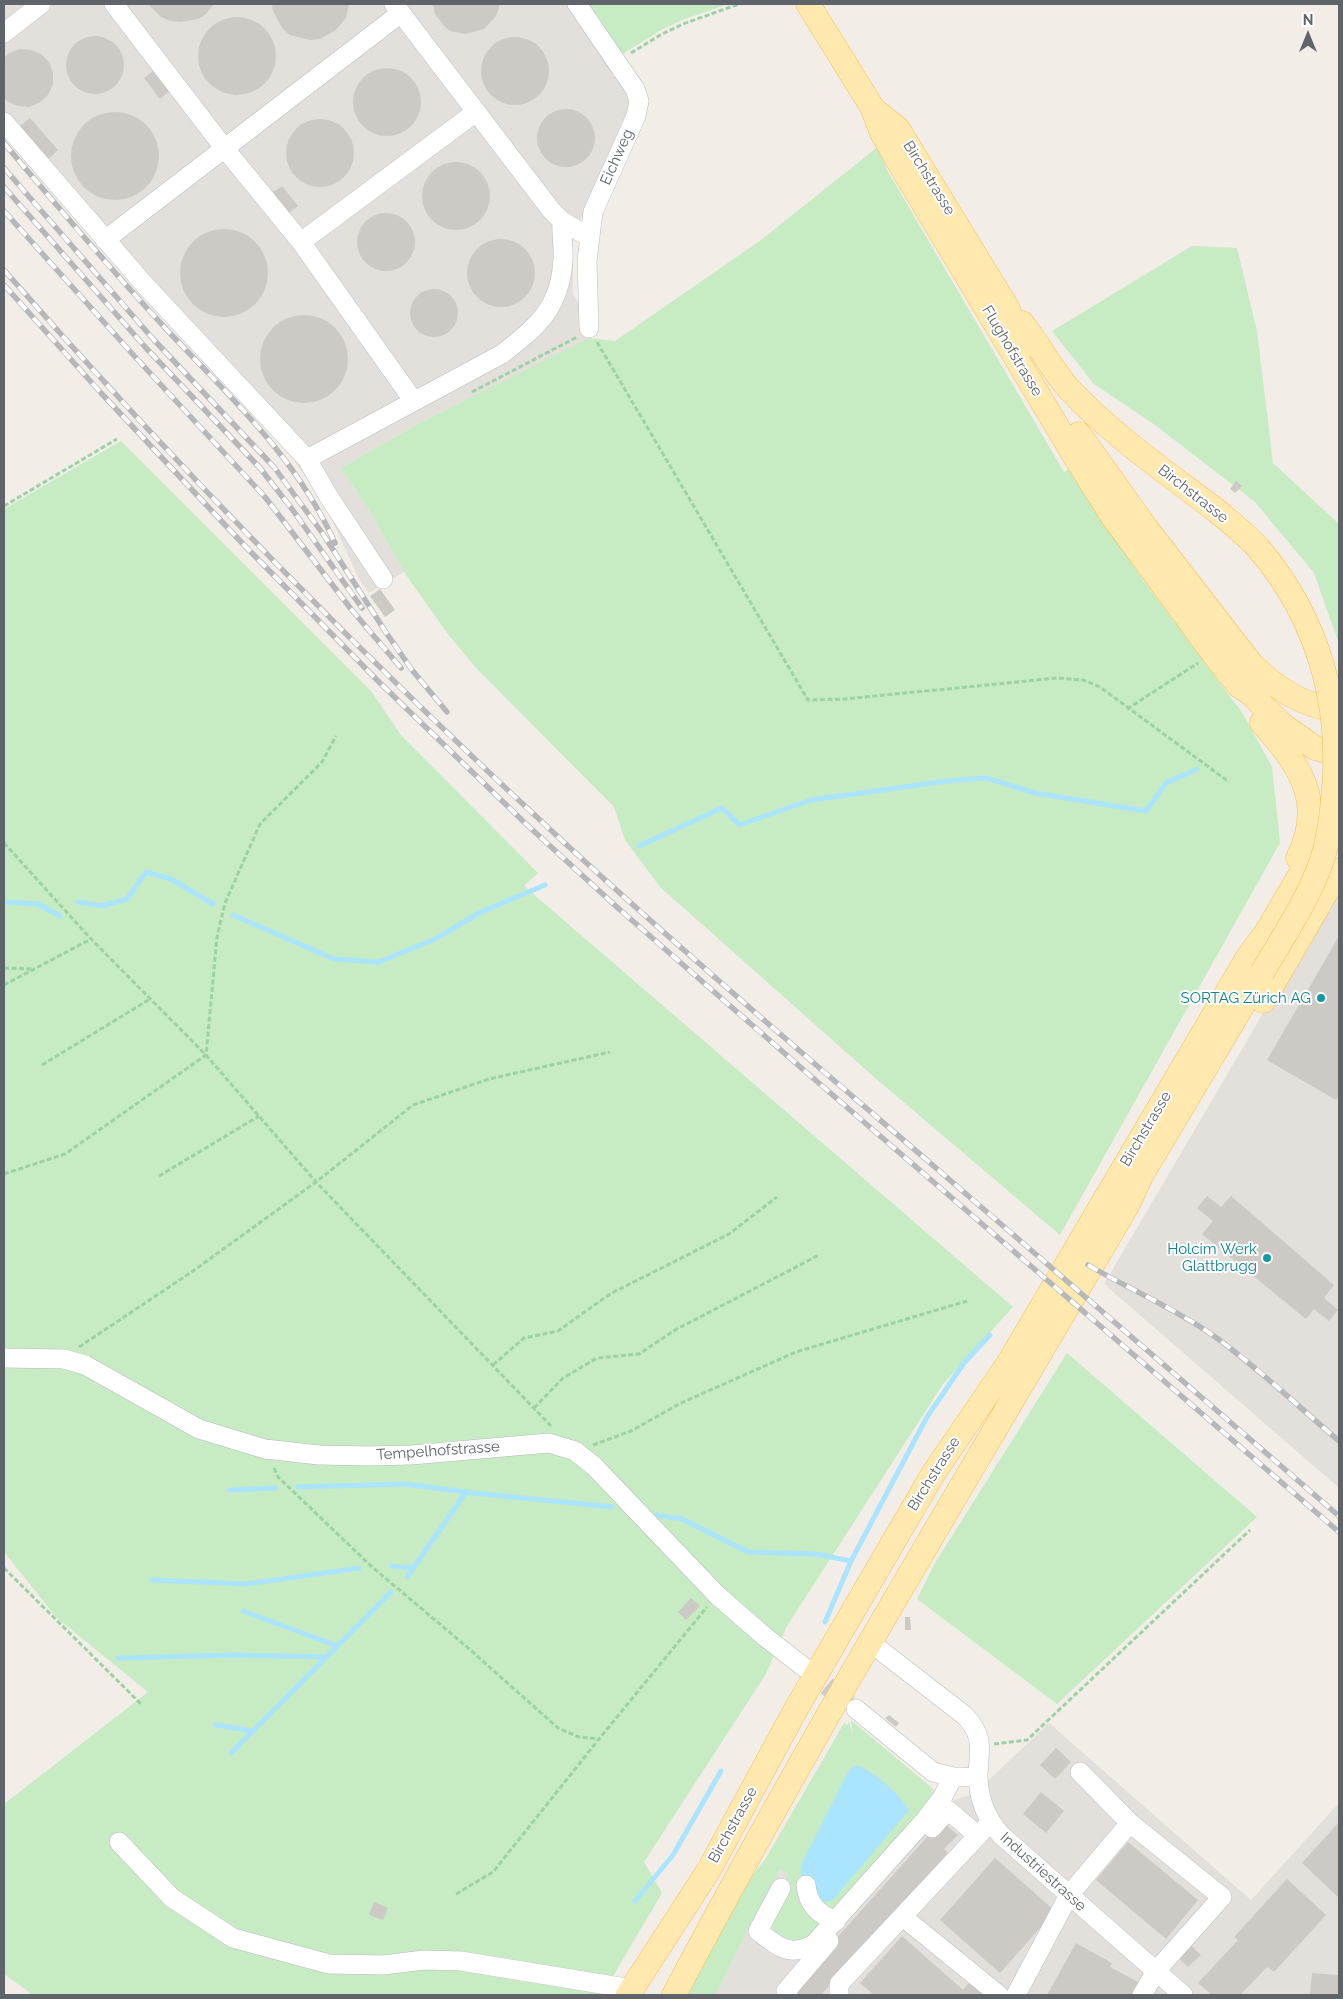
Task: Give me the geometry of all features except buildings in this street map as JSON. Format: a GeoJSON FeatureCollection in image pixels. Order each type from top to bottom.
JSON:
{"type":"FeatureCollection","features":[{"type":"Feature","properties":{"kind":"main road","name":"Flughofstrasse"},"geometry":{"type":"LineString","coordinates":[[808,4],[872,108],[882,133],[901,166],[1076,458],[1113,516],[1212,653],[1238,685]]}},
{"type":"Feature","properties":{"kind":"main road","name":"Birchstrasse"},"geometry":{"type":"LineString","coordinates":[[872,108],[898,129],[1008,309],[1014,329],[1088,447],[1146,528],[1252,665],[1283,692],[1314,706],[1338,711]]}},
{"type":"Feature","properties":{"kind":"main road","name":"Birchstrasse"},"geometry":{"type":"LineString","coordinates":[[630,1992],[710,1868],[784,1729],[933,1474],[1008,1364],[1255,965],[1300,904],[1321,863],[1330,823],[1336,778],[1336,732],[1330,689],[1317,648],[1296,604],[1280,577],[1259,549],[1218,511],[1116,434],[1088,409],[1067,387],[1024,324],[1008,309]]}},
{"type":"Feature","properties":{"kind":"main road","name":"Birchstrasse"},"geometry":{"type":"LineString","coordinates":[[1238,685],[1244,703],[1282,744],[1296,763],[1304,782],[1310,807],[1309,823],[1300,854],[1260,929],[1255,965]]}},
{"type":"Feature","properties":{"kind":"main road"},"geometry":{"type":"LineString","coordinates":[[1238,685],[1251,694],[1266,710],[1298,737],[1315,748],[1339,755]]}},
{"type":"Feature","properties":{"kind":"main road","name":"Birchstrasse"},"geometry":{"type":"LineString","coordinates":[[674,1995],[778,1803],[1127,1206],[1142,1174],[1255,965],[1266,934],[1339,807]]}},
{"type":"Feature","properties":{"kind":"main road","name":"Birchstrasse"},"geometry":{"type":"LineString","coordinates":[[1127,1206],[1150,1178],[1202,1103],[1339,870]]}},
{"type":"Feature","properties":{"kind":"main road"},"geometry":{"type":"LineString","coordinates":[[844,1627],[870,1643]]}},
{"type":"Feature","properties":{"kind":"street"},"geometry":{"type":"LineString","coordinates":[[4,33],[41,4]]}},
{"type":"Feature","properties":{"kind":"street"},"geometry":{"type":"LineString","coordinates":[[114,4],[225,149],[301,242],[413,400]]}},
{"type":"Feature","properties":{"kind":"street","name":"Eichweg"},"geometry":{"type":"LineString","coordinates":[[577,4],[638,95],[638,109],[593,212],[589,236],[587,288],[589,328]]}},
{"type":"Feature","properties":{"kind":"street"},"geometry":{"type":"LineString","coordinates":[[104,240],[225,149],[397,8],[551,210],[562,221],[589,236]]}},
{"type":"Feature","properties":{"kind":"street"},"geometry":{"type":"LineString","coordinates":[[301,242],[476,112]]}},
{"type":"Feature","properties":{"kind":"street"},"geometry":{"type":"LineString","coordinates":[[4,122],[104,240],[307,459],[329,497],[383,579]]}},
{"type":"Feature","properties":{"kind":"street"},"geometry":{"type":"LineString","coordinates":[[307,459],[413,400],[502,354],[530,332],[549,311],[560,285],[564,258],[562,221]]}},
{"type":"Feature","properties":{"kind":"street","name":"Tempelhofstrasse"},"geometry":{"type":"LineString","coordinates":[[4,1358],[64,1359],[85,1366],[199,1429],[266,1449],[319,1455],[386,1456],[548,1444],[575,1451],[594,1466],[717,1596],[805,1668]]}},
{"type":"Feature","properties":{"kind":"street","name":"Industriestrasse"},"geometry":{"type":"LineString","coordinates":[[870,1643],[972,1723],[981,1746],[978,1776],[984,1829],[1001,1835],[1182,1995]]}},
{"type":"Feature","properties":{"kind":"street"},"geometry":{"type":"LineString","coordinates":[[856,1709],[934,1772],[953,1777],[978,1776]]}},
{"type":"Feature","properties":{"kind":"street"},"geometry":{"type":"LineString","coordinates":[[1080,1772],[1130,1823],[1222,1897],[1156,1971],[1142,1995]]}},
{"type":"Feature","properties":{"kind":"street"},"geometry":{"type":"LineString","coordinates":[[781,1888],[758,1931],[778,1946],[796,1951],[806,1949],[814,1944],[836,1921],[924,1820],[942,1798],[953,1777]]}},
{"type":"Feature","properties":{"kind":"street"},"geometry":{"type":"LineString","coordinates":[[788,1995],[786,1991],[798,1976],[948,1810],[984,1829],[839,1984],[840,1995]]}},
{"type":"Feature","properties":{"kind":"street"},"geometry":{"type":"LineString","coordinates":[[1016,1995],[1069,1895],[1130,1823]]}},
{"type":"Feature","properties":{"kind":"street"},"geometry":{"type":"LineString","coordinates":[[119,1842],[172,1898],[233,1938],[329,1964],[383,1966],[424,1960],[461,1961],[630,1992]]}},
{"type":"Feature","properties":{"kind":"street"},"geometry":{"type":"LineString","coordinates":[[806,1885],[807,1894],[816,1910],[836,1921]]}},
{"type":"Feature","properties":{"kind":"street"},"geometry":{"type":"LineString","coordinates":[[903,1917],[999,1995]]}},
{"type":"Feature","properties":{"kind":"path"},"geometry":{"type":"LineString","coordinates":[[617,62],[662,34],[683,24],[739,4]]}},
{"type":"Feature","properties":{"kind":"path"},"geometry":{"type":"LineString","coordinates":[[589,328],[808,700],[845,699],[1057,678],[1083,680],[1100,687],[1229,782]]}},
{"type":"Feature","properties":{"kind":"path"},"geometry":{"type":"LineString","coordinates":[[4,506],[117,439]]}},
{"type":"Feature","properties":{"kind":"path"},"geometry":{"type":"LineString","coordinates":[[1127,708],[1212,653]]}},
{"type":"Feature","properties":{"kind":"path"},"geometry":{"type":"LineString","coordinates":[[4,1174],[65,1154],[206,1055],[217,937],[225,903],[260,824],[322,762],[336,736]]}},
{"type":"Feature","properties":{"kind":"path"},"geometry":{"type":"LineString","coordinates":[[4,842],[91,938],[206,1055],[316,1182],[575,1451],[631,1432],[681,1403],[796,1352],[967,1302]]}},
{"type":"Feature","properties":{"kind":"path"},"geometry":{"type":"LineString","coordinates":[[4,985],[91,938]]}},
{"type":"Feature","properties":{"kind":"path"},"geometry":{"type":"LineString","coordinates":[[4,968],[34,969]]}},
{"type":"Feature","properties":{"kind":"path"},"geometry":{"type":"LineString","coordinates":[[42,1064],[150,999]]}},
{"type":"Feature","properties":{"kind":"path"},"geometry":{"type":"LineString","coordinates":[[64,1359],[84,1342],[193,1271],[316,1182],[413,1105],[489,1079],[610,1052]]}},
{"type":"Feature","properties":{"kind":"path"},"geometry":{"type":"LineString","coordinates":[[159,1176],[259,1116]]}},
{"type":"Feature","properties":{"kind":"path"},"geometry":{"type":"LineString","coordinates":[[493,1366],[524,1338],[558,1331],[610,1294],[729,1234],[777,1197]]}},
{"type":"Feature","properties":{"kind":"path"},"geometry":{"type":"LineString","coordinates":[[534,1408],[563,1378],[598,1358],[639,1354],[675,1330],[818,1255]]}},
{"type":"Feature","properties":{"kind":"path"},"geometry":{"type":"LineString","coordinates":[[266,1449],[278,1477],[371,1566],[467,1647],[558,1728],[579,1737],[599,1739]]}},
{"type":"Feature","properties":{"kind":"path"},"geometry":{"type":"LineString","coordinates":[[981,1746],[1027,1740],[1250,1530]]}},
{"type":"Feature","properties":{"kind":"path"},"geometry":{"type":"LineString","coordinates":[[4,1568],[141,1704]]}},
{"type":"Feature","properties":{"kind":"path"},"geometry":{"type":"LineString","coordinates":[[456,1894],[493,1872],[599,1739],[717,1596]]}},
{"type":"Feature","properties":{"kind":"shaded area"},"geometry":{"type":"Polygon","coordinates":[[[4,4],[586,4],[635,101],[587,211],[579,220],[573,240],[573,294],[597,335],[414,426],[341,468],[371,513],[404,572],[369,593],[360,581],[323,501],[285,448],[4,131],[4,4]]]}},
{"type":"Feature","properties":{"kind":"shaded area"},"geometry":{"type":"Polygon","coordinates":[[[1339,884],[1339,1488],[1104,1284],[1339,884]]]}},
{"type":"Feature","properties":{"kind":"shaded area"},"geometry":{"type":"Polygon","coordinates":[[[851,1722],[949,1802],[975,1793],[1049,1723],[1251,1900],[1339,1803],[1339,1995],[716,1995],[738,1949],[736,1948],[853,1736],[851,1722]]]}},
{"type":"Feature","properties":{"kind":"green space"},"geometry":{"type":"Polygon","coordinates":[[[586,4],[728,4],[682,20],[661,30],[621,55],[586,4]]]}},
{"type":"Feature","properties":{"kind":"green space"},"geometry":{"type":"Polygon","coordinates":[[[879,146],[887,170],[1064,472],[1071,468],[1137,572],[1243,714],[1272,767],[1280,843],[1060,1235],[874,1077],[660,887],[625,840],[614,807],[477,669],[447,633],[404,572],[371,513],[341,468],[414,426],[589,338],[615,341],[761,240],[879,146]]]}},
{"type":"Feature","properties":{"kind":"green space"},"geometry":{"type":"Polygon","coordinates":[[[1192,246],[1237,248],[1257,331],[1273,463],[1339,524],[1339,644],[1314,573],[1255,502],[1155,425],[1094,384],[1052,331],[1192,246]]]}},
{"type":"Feature","properties":{"kind":"green space"},"geometry":{"type":"Polygon","coordinates":[[[121,441],[371,691],[401,735],[538,873],[524,886],[1013,1307],[943,1384],[787,1626],[766,1674],[644,1862],[662,1893],[602,1995],[33,1995],[4,1974],[4,1804],[148,1692],[57,1618],[4,1552],[4,509],[121,441]]]}},
{"type":"Feature","properties":{"kind":"green space"},"geometry":{"type":"Polygon","coordinates":[[[1067,1353],[1257,1517],[1057,1704],[917,1599],[935,1563],[1067,1353]]]}},
{"type":"Feature","properties":{"kind":"green space"},"geometry":{"type":"Polygon","coordinates":[[[851,1720],[932,1788],[930,1803],[814,1939],[796,1946],[776,1935],[773,1927],[772,1920],[785,1891],[788,1873],[780,1869],[716,1995],[684,1995],[745,1885],[766,1858],[844,1723],[847,1725],[849,1722],[853,1735],[851,1720]]]}},
{"type":"Feature","properties":{"kind":"water"},"geometry":{"type":"Polygon","coordinates":[[[855,1765],[869,1771],[885,1783],[909,1810],[833,1900],[824,1902],[816,1891],[814,1877],[800,1874],[802,1863],[849,1770],[855,1765]]]}},
{"type":"Feature","properties":{"kind":"waterway"},"geometry":{"type":"LineString","coordinates":[[639,846],[722,808],[739,825],[811,800],[947,781],[986,778],[1035,793],[1146,811],[1166,783],[1197,769]]}},
{"type":"Feature","properties":{"kind":"waterway"},"geometry":{"type":"LineString","coordinates":[[78,902],[102,906],[127,899],[146,872],[171,879],[213,904]]}},
{"type":"Feature","properties":{"kind":"waterway"},"geometry":{"type":"LineString","coordinates":[[233,915],[334,959],[379,962],[435,939],[481,912],[545,885]]}},
{"type":"Feature","properties":{"kind":"waterway"},"geometry":{"type":"LineString","coordinates":[[4,902],[38,904],[60,916]]}},
{"type":"Feature","properties":{"kind":"waterway"},"geometry":{"type":"LineString","coordinates":[[825,1622],[851,1561],[927,1417],[964,1363],[990,1335]]}},
{"type":"Feature","properties":{"kind":"waterway"},"geometry":{"type":"LineString","coordinates":[[298,1487],[404,1484],[612,1507]]}},
{"type":"Feature","properties":{"kind":"waterway"},"geometry":{"type":"LineString","coordinates":[[230,1490],[276,1488]]}},
{"type":"Feature","properties":{"kind":"waterway"},"geometry":{"type":"LineString","coordinates":[[407,1577],[466,1492]]}},
{"type":"Feature","properties":{"kind":"waterway"},"geometry":{"type":"LineString","coordinates":[[657,1515],[682,1519],[748,1552],[816,1554],[851,1561]]}},
{"type":"Feature","properties":{"kind":"waterway"},"geometry":{"type":"LineString","coordinates":[[392,1566],[414,1568]]}},
{"type":"Feature","properties":{"kind":"waterway"},"geometry":{"type":"LineString","coordinates":[[152,1580],[247,1584],[359,1568]]}},
{"type":"Feature","properties":{"kind":"waterway"},"geometry":{"type":"LineString","coordinates":[[231,1753],[391,1592]]}},
{"type":"Feature","properties":{"kind":"waterway"},"geometry":{"type":"LineString","coordinates":[[243,1611],[337,1646]]}},
{"type":"Feature","properties":{"kind":"waterway"},"geometry":{"type":"LineString","coordinates":[[118,1658],[234,1655],[327,1657]]}},
{"type":"Feature","properties":{"kind":"waterway"},"geometry":{"type":"LineString","coordinates":[[216,1725],[253,1731]]}},
{"type":"Feature","properties":{"kind":"waterway"},"geometry":{"type":"LineString","coordinates":[[635,1901],[673,1855],[721,1771]]}},
{"type":"Feature","properties":{"kind":"tunnel"},"geometry":{"type":"LineString","coordinates":[[805,1668],[849,1704]]}},
{"type":"Feature","properties":{"kind":"railway"},"geometry":{"type":"LineString","coordinates":[[4,143],[126,285],[261,430],[301,483],[335,543]]}},
{"type":"Feature","properties":{"kind":"railway"},"geometry":{"type":"LineString","coordinates":[[4,168],[154,340],[274,467],[323,534],[412,670],[447,712]]}},
{"type":"Feature","properties":{"kind":"railway"},"geometry":{"type":"LineString","coordinates":[[4,187],[146,348],[260,468],[292,509],[362,608]]}},
{"type":"Feature","properties":{"kind":"railway"},"geometry":{"type":"LineString","coordinates":[[4,211],[137,359],[265,497],[351,609],[401,668]]}},
{"type":"Feature","properties":{"kind":"railway"},"geometry":{"type":"LineString","coordinates":[[4,270],[71,346],[209,494],[350,638],[495,778],[703,967],[1339,1516]]}},
{"type":"Feature","properties":{"kind":"railway"},"geometry":{"type":"LineString","coordinates":[[4,285],[101,393],[243,544],[380,683],[525,823],[619,909],[806,1072],[1339,1532]]}},
{"type":"Feature","properties":{"kind":"railway"},"geometry":{"type":"LineString","coordinates":[[1088,1265],[1183,1316],[1214,1336],[1262,1374],[1339,1441]]}},
{"type":"Feature","properties":{"kind":"place","name":"SORTAG Zürich AG"},"geometry":{"type":"Point","coordinates":[1321,998]}},
{"type":"Feature","properties":{"kind":"place","name":"Holcim Werk Glattbrugg"},"geometry":{"type":"Point","coordinates":[1267,1258]}}]}
